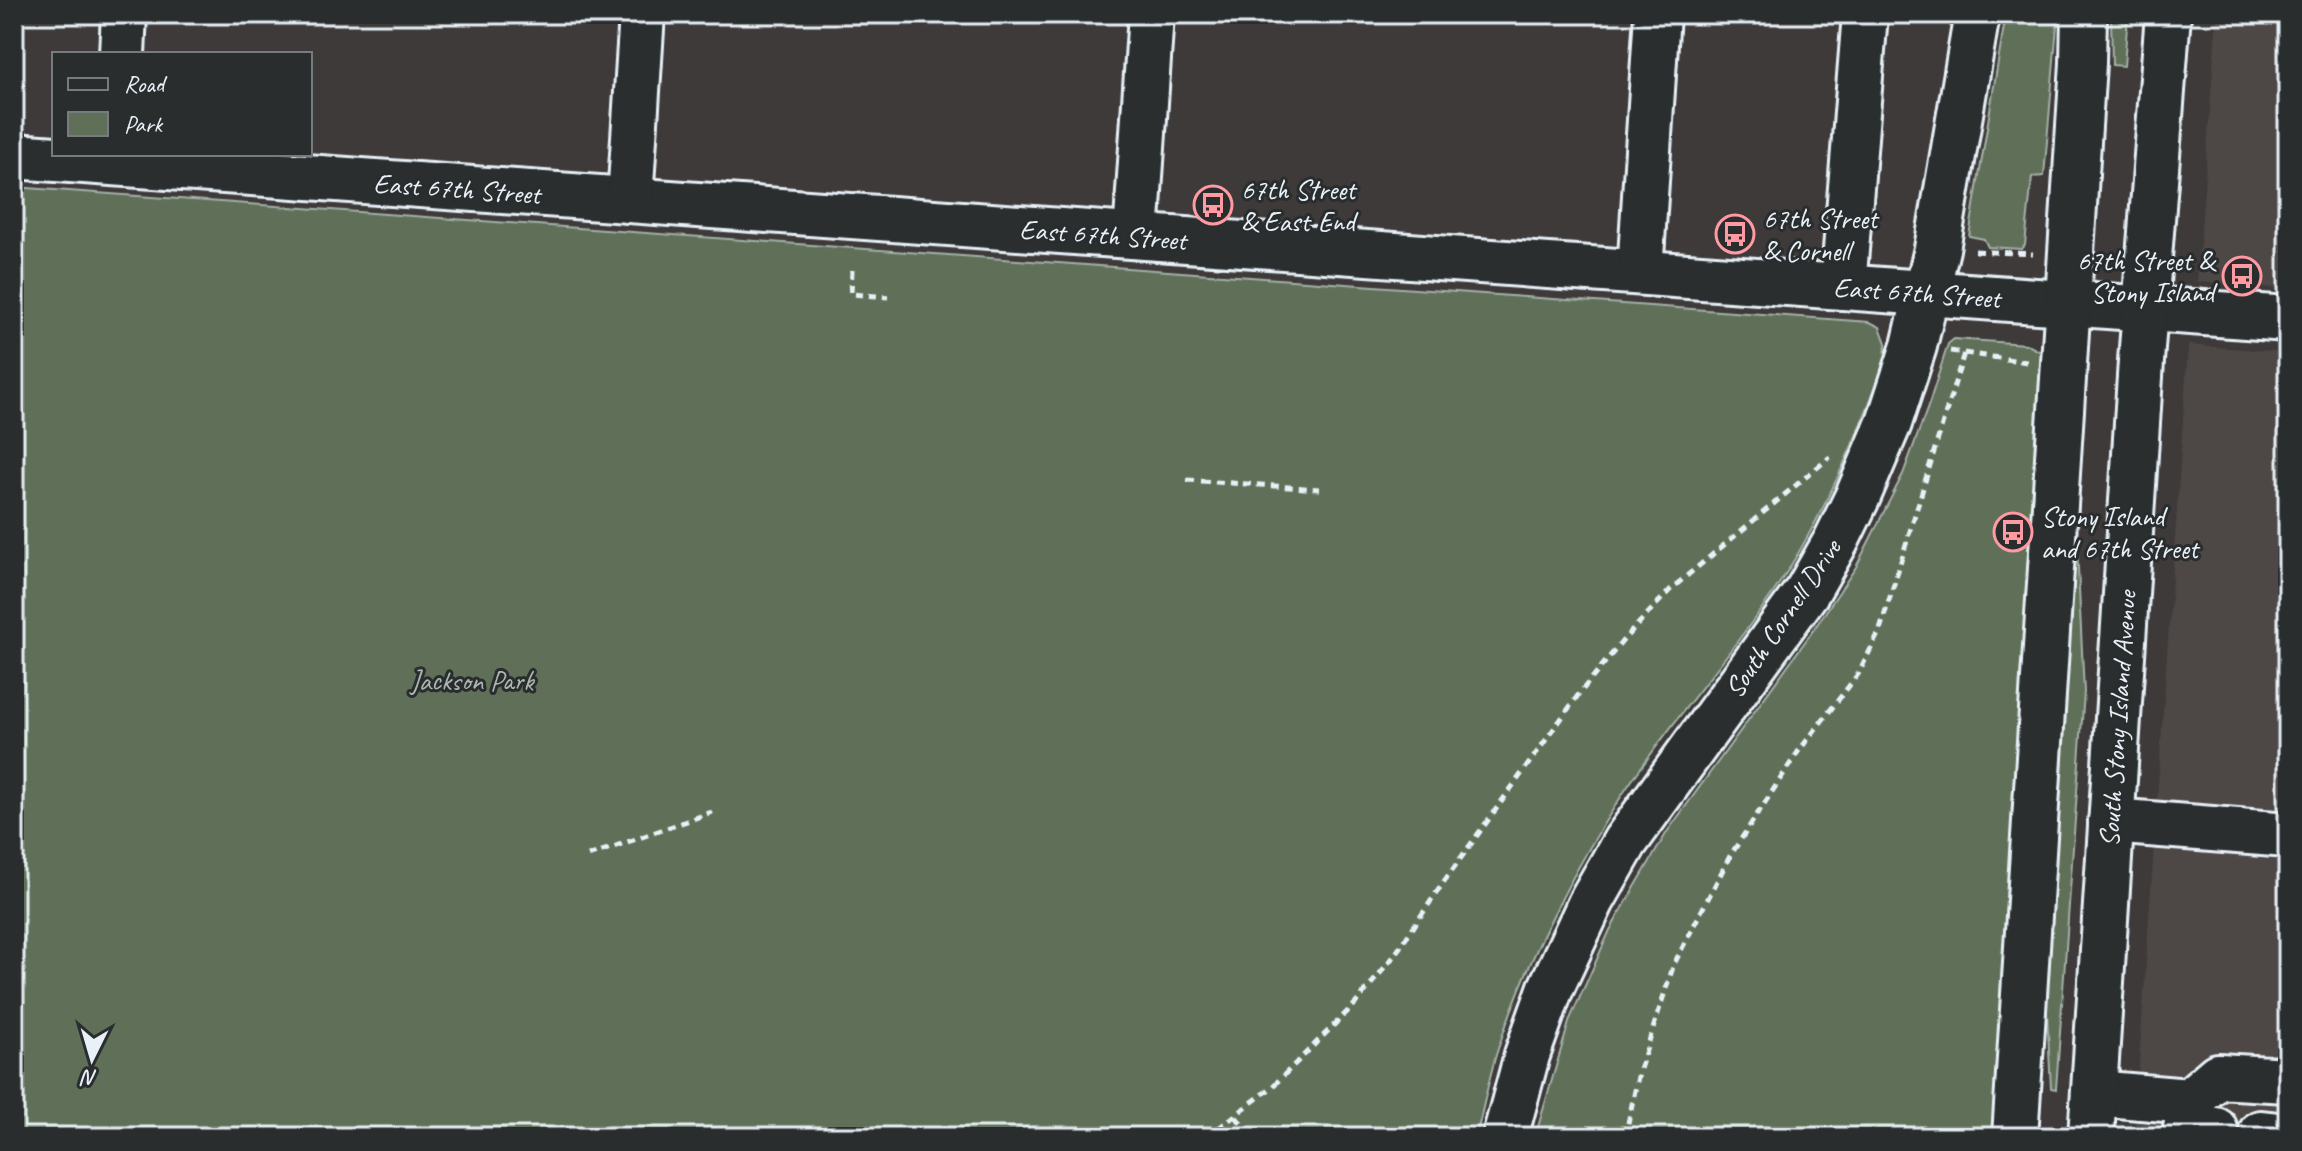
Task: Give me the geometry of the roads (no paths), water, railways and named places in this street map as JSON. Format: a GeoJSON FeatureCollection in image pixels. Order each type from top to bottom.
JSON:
{"type":"FeatureCollection","features":[{"type":"Feature","properties":{"kind":"main road"},"geometry":{"type":"LineString","coordinates":[[122,52],[124,14]]}},
{"type":"Feature","properties":{"kind":"main road"},"geometry":{"type":"LineString","coordinates":[[630,200],[642,14]]}},
{"type":"Feature","properties":{"kind":"main road"},"geometry":{"type":"LineString","coordinates":[[1136,236],[1151,14]]}},
{"type":"Feature","properties":{"kind":"main road"},"geometry":{"type":"LineString","coordinates":[[1640,272],[1657,14]]}},
{"type":"Feature","properties":{"kind":"main road"},"geometry":{"type":"LineString","coordinates":[[1843,287],[1865,14]]}},
{"type":"Feature","properties":{"kind":"main road","name":"South Cornell Drive"},"geometry":{"type":"LineString","coordinates":[[1505,1137],[1527,1055],[1550,990],[1592,900],[1625,842],[1808,590],[1836,541],[1889,423],[1914,346],[1937,249],[1977,14]]}},
{"type":"Feature","properties":{"kind":"main road"},"geometry":{"type":"LineString","coordinates":[[2015,1137],[2084,14]]}},
{"type":"Feature","properties":{"kind":"main road","name":"South Stony Island Avenue"},"geometry":{"type":"LineString","coordinates":[[2091,1137],[2145,308],[2168,14]]}},
{"type":"Feature","properties":{"kind":"main road","name":"East 67th Street"},"geometry":{"type":"LineString","coordinates":[[14,156],[114,158],[630,200],[2288,319]]}},
{"type":"Feature","properties":{"kind":"main road"},"geometry":{"type":"LineString","coordinates":[[2111,821],[2288,835]]}},
{"type":"Feature","properties":{"kind":"main road"},"geometry":{"type":"LineString","coordinates":[[2094,1093],[2194,1124],[2218,1076],[2288,1080]]}},
{"type":"Feature","properties":{"kind":"place","name":"67th Street & East End"},"geometry":{"type":"Point","coordinates":[1213,205]}},
{"type":"Feature","properties":{"kind":"place","name":"67th Street & Cornell"},"geometry":{"type":"Point","coordinates":[1735,234]}},
{"type":"Feature","properties":{"kind":"place","name":"67th Street & Stony Island"},"geometry":{"type":"Point","coordinates":[2242,276]}},
{"type":"Feature","properties":{"kind":"place","name":"Stony Island and 67th Street"},"geometry":{"type":"Point","coordinates":[2013,532]}},
{"type":"Feature","properties":{"kind":"park label","name":"Jackson Park"},"geometry":{"type":"Point","coordinates":[472,680]}}]}
